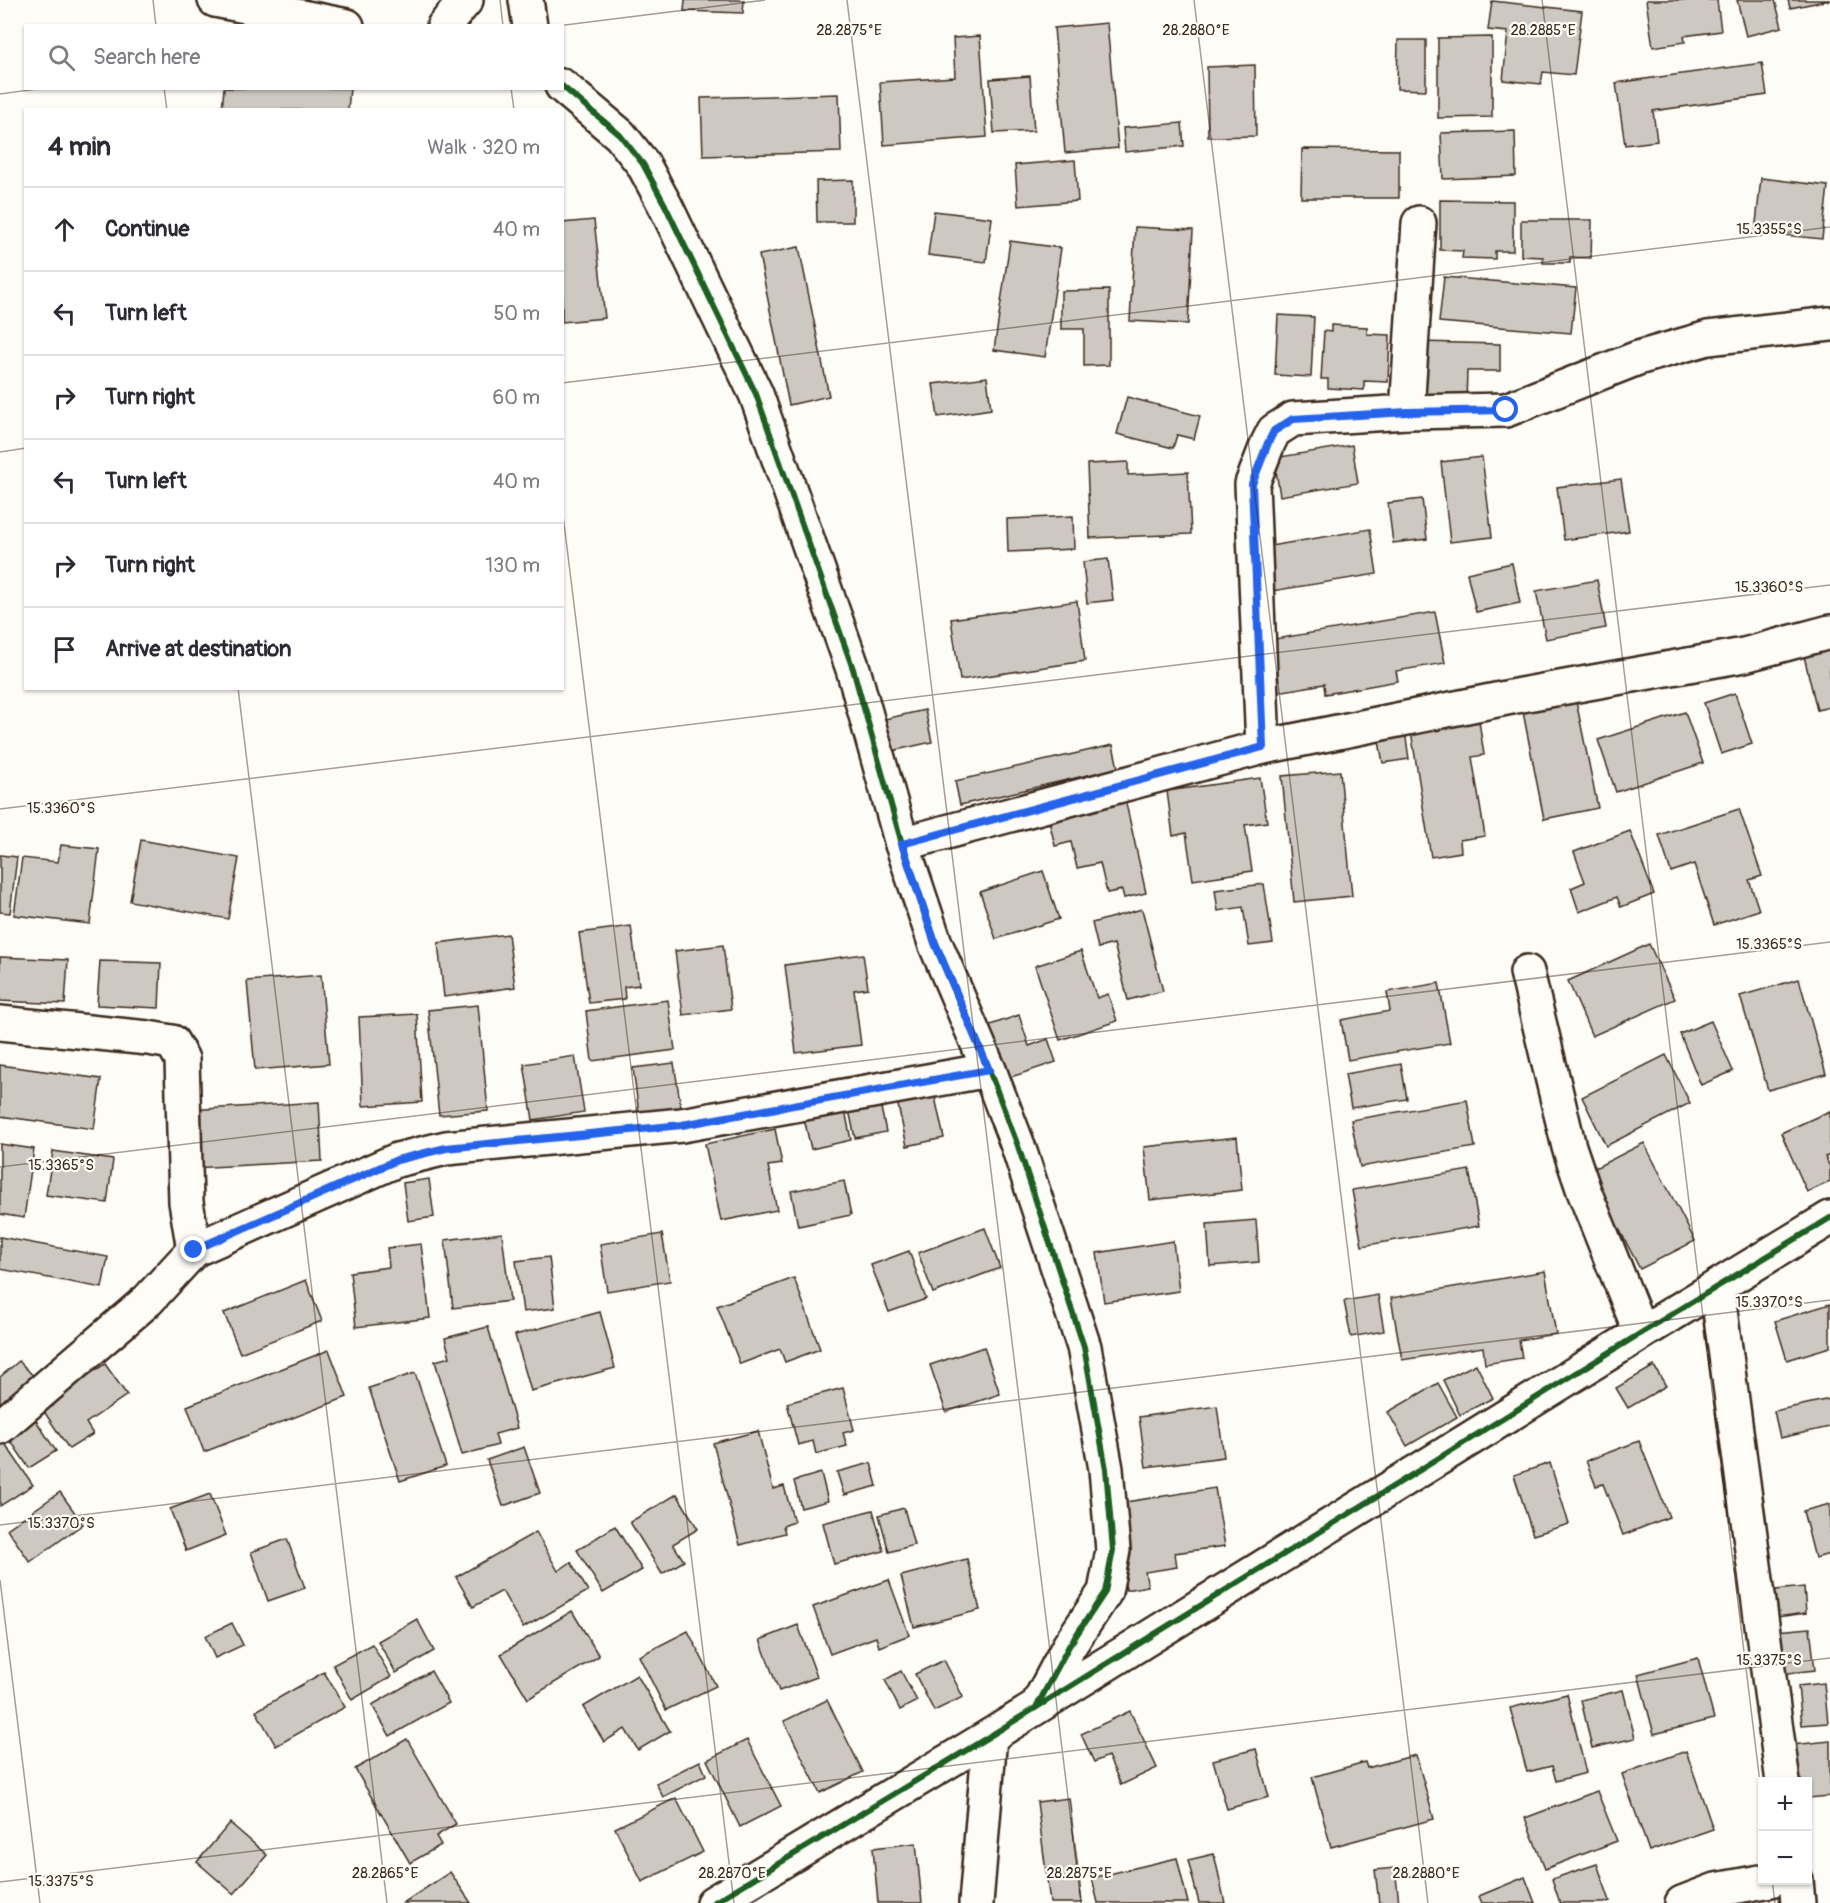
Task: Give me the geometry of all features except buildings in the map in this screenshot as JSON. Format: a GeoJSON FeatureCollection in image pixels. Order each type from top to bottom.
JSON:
{"type":"FeatureCollection","features":[{"type":"Feature","properties":{"kind":"street"},"geometry":{"type":"LineString","coordinates":[[216,0],[337,24]]}},
{"type":"Feature","properties":{"kind":"street"},"geometry":{"type":"LineString","coordinates":[[446,24],[466,0]]}},
{"type":"Feature","properties":{"kind":"street"},"geometry":{"type":"LineString","coordinates":[[526,0],[530,24]]}},
{"type":"Feature","properties":{"kind":"street"},"geometry":{"type":"LineString","coordinates":[[564,88],[620,135],[643,165],[665,205],[756,394],[853,669],[902,844],[935,943],[989,1070],[1018,1146],[1084,1347],[1106,1469],[1113,1550],[1105,1592],[1069,1646],[1037,1706]]}},
{"type":"Feature","properties":{"kind":"street"},"geometry":{"type":"LineString","coordinates":[[1407,412],[1419,223]]}},
{"type":"Feature","properties":{"kind":"street"},"geometry":{"type":"LineString","coordinates":[[1263,747],[1252,484],[1274,431],[1293,419],[1407,412],[1506,410],[1638,358],[1708,338],[1830,324]]}},
{"type":"Feature","properties":{"kind":"street"},"geometry":{"type":"LineString","coordinates":[[902,844],[1263,747],[1521,695],[1743,655],[1830,632]]}},
{"type":"Feature","properties":{"kind":"street"},"geometry":{"type":"LineString","coordinates":[[1527,972],[1569,1147],[1584,1191],[1641,1333]]}},
{"type":"Feature","properties":{"kind":"street"},"geometry":{"type":"LineString","coordinates":[[0,1023],[172,1042],[182,1059],[186,1202],[194,1250]]}},
{"type":"Feature","properties":{"kind":"street"},"geometry":{"type":"LineString","coordinates":[[0,1427],[148,1300],[194,1250],[397,1160],[446,1148],[682,1125],[989,1070]]}},
{"type":"Feature","properties":{"kind":"street"},"geometry":{"type":"LineString","coordinates":[[713,1903],[990,1736],[1830,1218]]}},
{"type":"Feature","properties":{"kind":"street"},"geometry":{"type":"LineString","coordinates":[[1717,1288],[1782,1777]]}},
{"type":"Feature","properties":{"kind":"street"},"geometry":{"type":"LineString","coordinates":[[976,1903],[990,1736]]}},
{"type":"Feature","properties":{"kind":"street"},"geometry":{"type":"LineString","coordinates":[[1682,1903],[1716,1890],[1758,1883]]}},
{"type":"Feature","properties":{"kind":"street"},"geometry":{"type":"LineString","coordinates":[[1796,1885],[1798,1903]]}},
{"type":"Feature","properties":{"kind":"cycle path"},"geometry":{"type":"LineString","coordinates":[[564,88],[620,135],[643,164],[756,394],[853,669],[902,844],[935,943],[989,1070],[1018,1146],[1084,1347],[1106,1469],[1113,1550],[1105,1592],[1069,1646],[1037,1706]]}},
{"type":"Feature","properties":{"kind":"cycle path"},"geometry":{"type":"LineString","coordinates":[[713,1903],[990,1736],[1830,1218]]}},
{"type":"Feature","properties":{"kind":"route"},"geometry":{"type":"LineString","coordinates":[[194,1250],[397,1160],[446,1148],[682,1125],[989,1070],[935,943],[902,844],[1263,747],[1252,484],[1274,431],[1293,419],[1407,412],[1506,410]]}}]}
